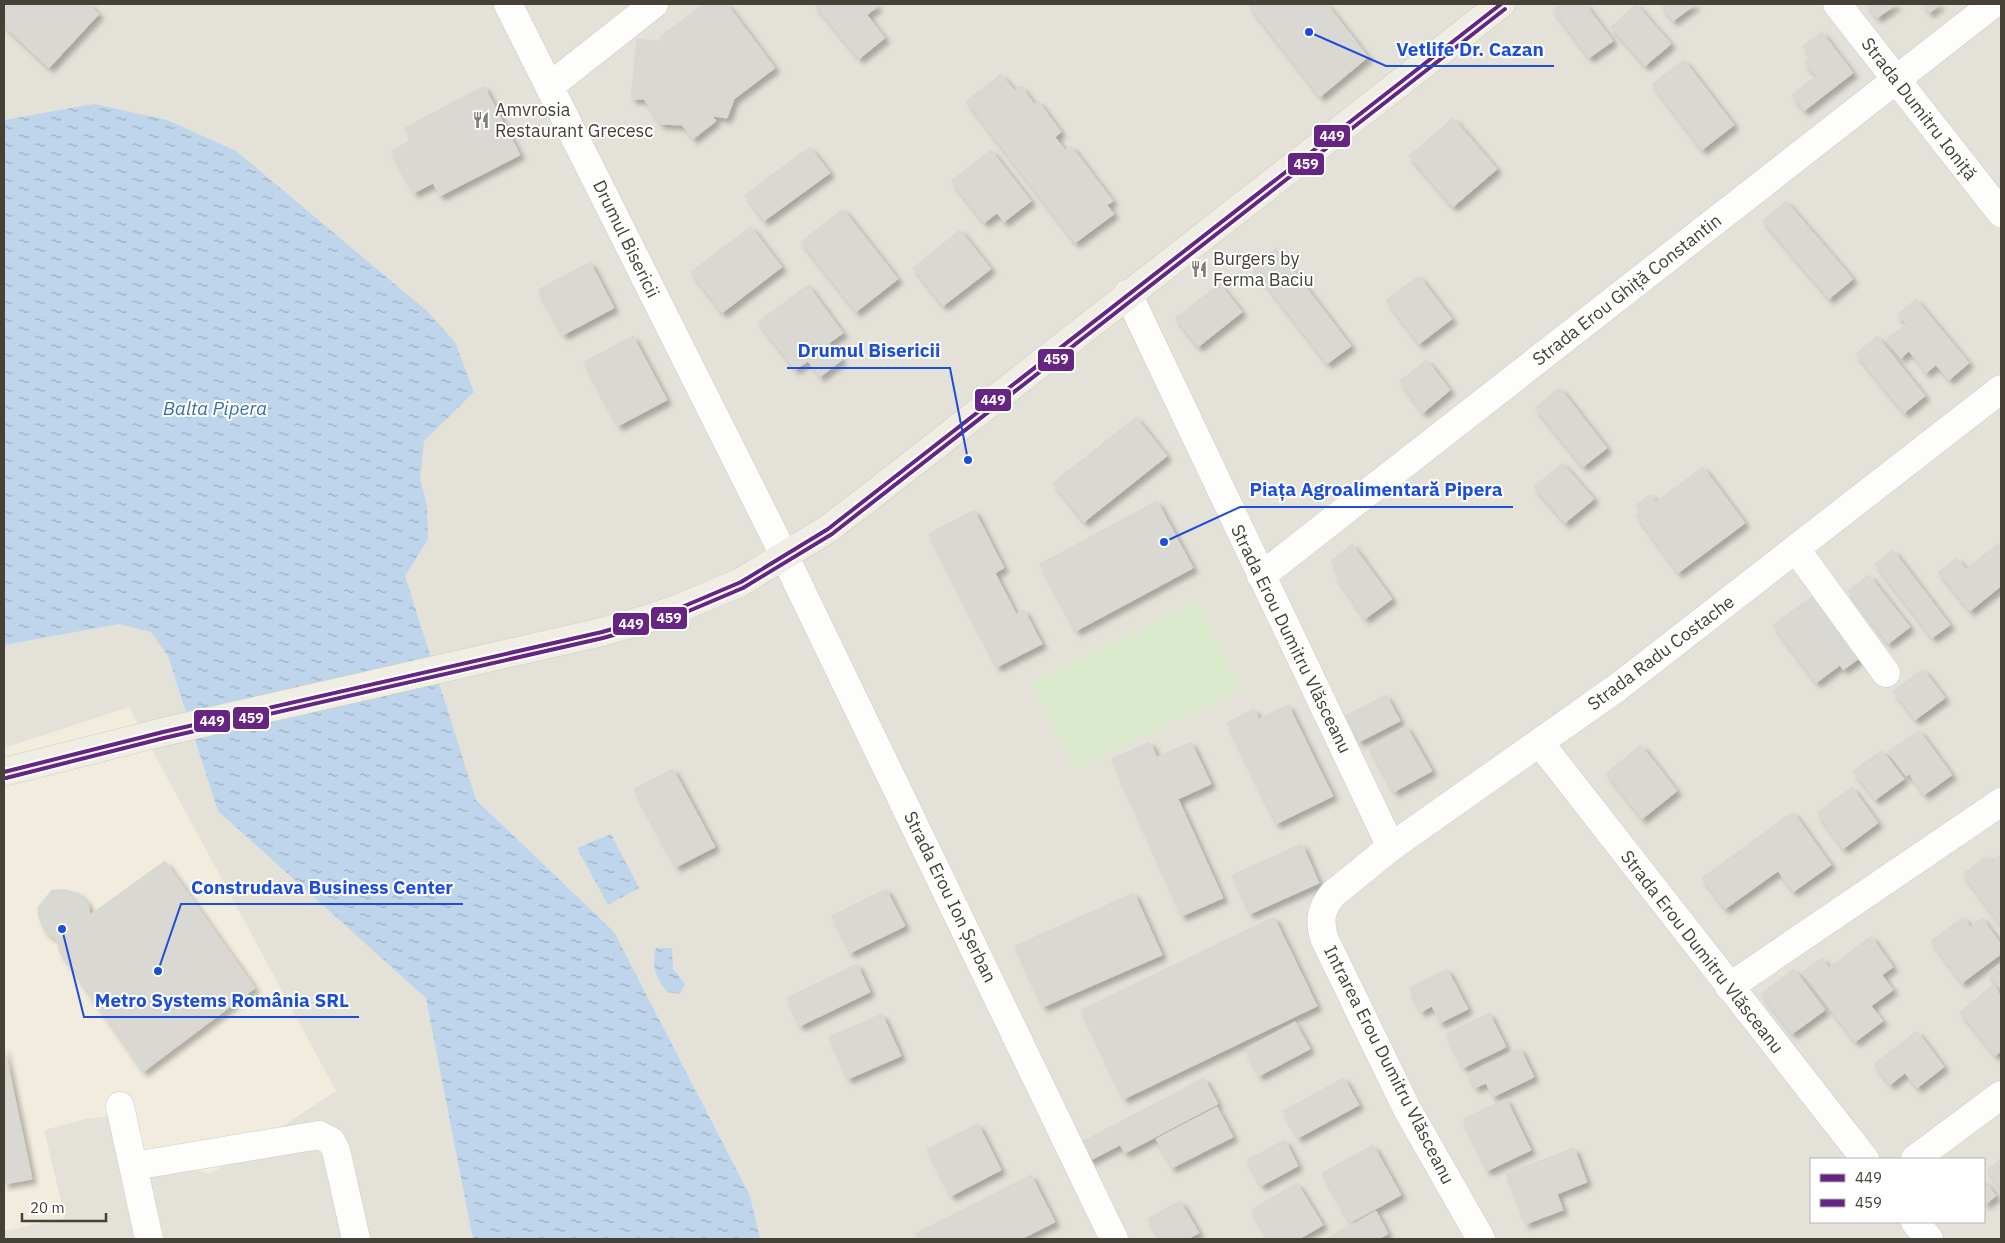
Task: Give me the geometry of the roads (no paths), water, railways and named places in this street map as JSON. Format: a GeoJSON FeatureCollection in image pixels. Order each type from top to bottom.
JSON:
{"type":"FeatureCollection","features":[{"type":"Feature","properties":{"kind":"main road"},"geometry":{"type":"LineString","coordinates":[[4,772],[184,727],[602,632],[682,607],[741,582],[828,529],[1501,4]]}},
{"type":"Feature","properties":{"kind":"street","name":"Drumul Bisericii"},"geometry":{"type":"LineString","coordinates":[[508,4],[784,556]]}},
{"type":"Feature","properties":{"kind":"street"},"geometry":{"type":"LineString","coordinates":[[550,86],[654,4]]}},
{"type":"Feature","properties":{"kind":"street","name":"Strada Dumitru Ioniță"},"geometry":{"type":"LineString","coordinates":[[1837,4],[2001,213]]}},
{"type":"Feature","properties":{"kind":"street","name":"Strada Erou Ghiță Constantin"},"geometry":{"type":"LineString","coordinates":[[1261,576],[1993,4]]}},
{"type":"Feature","properties":{"kind":"street","name":"Strada Erou Dumitru Vlăsceanu"},"geometry":{"type":"LineString","coordinates":[[1128,294],[1392,847]]}},
{"type":"Feature","properties":{"kind":"street","name":"Strada Radu Costache"},"geometry":{"type":"LineString","coordinates":[[1320,915],[1333,894],[1392,847],[1618,687],[2001,389]]}},
{"type":"Feature","properties":{"kind":"street"},"geometry":{"type":"LineString","coordinates":[[1796,549],[1886,673]]}},
{"type":"Feature","properties":{"kind":"street","name":"Strada Erou Ion Șerban"},"geometry":{"type":"LineString","coordinates":[[784,556],[1114,1239]]}},
{"type":"Feature","properties":{"kind":"street","name":"Strada Erou Dumitru Vlăsceanu"},"geometry":{"type":"LineString","coordinates":[[1540,743],[1864,1158]]}},
{"type":"Feature","properties":{"kind":"street"},"geometry":{"type":"LineString","coordinates":[[1730,988],[2001,802]]}},
{"type":"Feature","properties":{"kind":"street","name":"Intrarea Erou Dumitru Vlăsceanu"},"geometry":{"type":"LineString","coordinates":[[1320,915],[1324,938],[1407,1109],[1481,1239]]}},
{"type":"Feature","properties":{"kind":"street"},"geometry":{"type":"LineString","coordinates":[[1916,1158],[2001,1095]]}},
{"type":"Feature","properties":{"kind":"street"},"geometry":{"type":"LineString","coordinates":[[120,1106],[149,1239]]}},
{"type":"Feature","properties":{"kind":"street"},"geometry":{"type":"LineString","coordinates":[[134,1166],[320,1136],[331,1141],[336,1150],[356,1239]]}},
{"type":"Feature","properties":{"kind":"street"},"geometry":{"type":"LineString","coordinates":[[1916,1223],[1929,1239]]}},
{"type":"Feature","properties":{"kind":"water","name":"Balta Pipera"},"geometry":{"type":"Polygon","coordinates":[[[94,104],[167,120],[236,151],[427,311],[455,342],[474,392],[424,441],[420,479],[427,505],[428,539],[405,576],[476,800],[614,932],[750,1196],[760,1239],[473,1239],[426,998],[218,811],[168,656],[151,632],[119,624],[4,645],[4,120],[94,104]]]}},
{"type":"Feature","properties":{"kind":"water"},"geometry":{"type":"Polygon","coordinates":[[[611,834],[639,888],[608,905],[577,848],[611,834]]]}},
{"type":"Feature","properties":{"kind":"water"},"geometry":{"type":"Polygon","coordinates":[[[656,948],[672,948],[673,969],[685,984],[680,994],[667,992],[660,981],[654,966],[656,948]]]}},
{"type":"Feature","properties":{"kind":"place","name":"Vetlife Dr. Cazan"},"geometry":{"type":"Point","coordinates":[1309,32]}},
{"type":"Feature","properties":{"kind":"place","name":"Amvrosia Restaurant Grecesc"},"geometry":{"type":"Point","coordinates":[481,120]}},
{"type":"Feature","properties":{"kind":"place","name":"Burgers by Ferma Baciu"},"geometry":{"type":"Point","coordinates":[1199,269]}},
{"type":"Feature","properties":{"kind":"place","name":"Drumul Bisericii"},"geometry":{"type":"Point","coordinates":[968,460]}},
{"type":"Feature","properties":{"kind":"place","name":"Piața Agroalimentară Pipera"},"geometry":{"type":"Point","coordinates":[1164,542]}},
{"type":"Feature","properties":{"kind":"place","name":"Metro Systems România SRL"},"geometry":{"type":"Point","coordinates":[62,929]}},
{"type":"Feature","properties":{"kind":"place","name":"Construdava Business Center"},"geometry":{"type":"Point","coordinates":[158,971]}}]}
